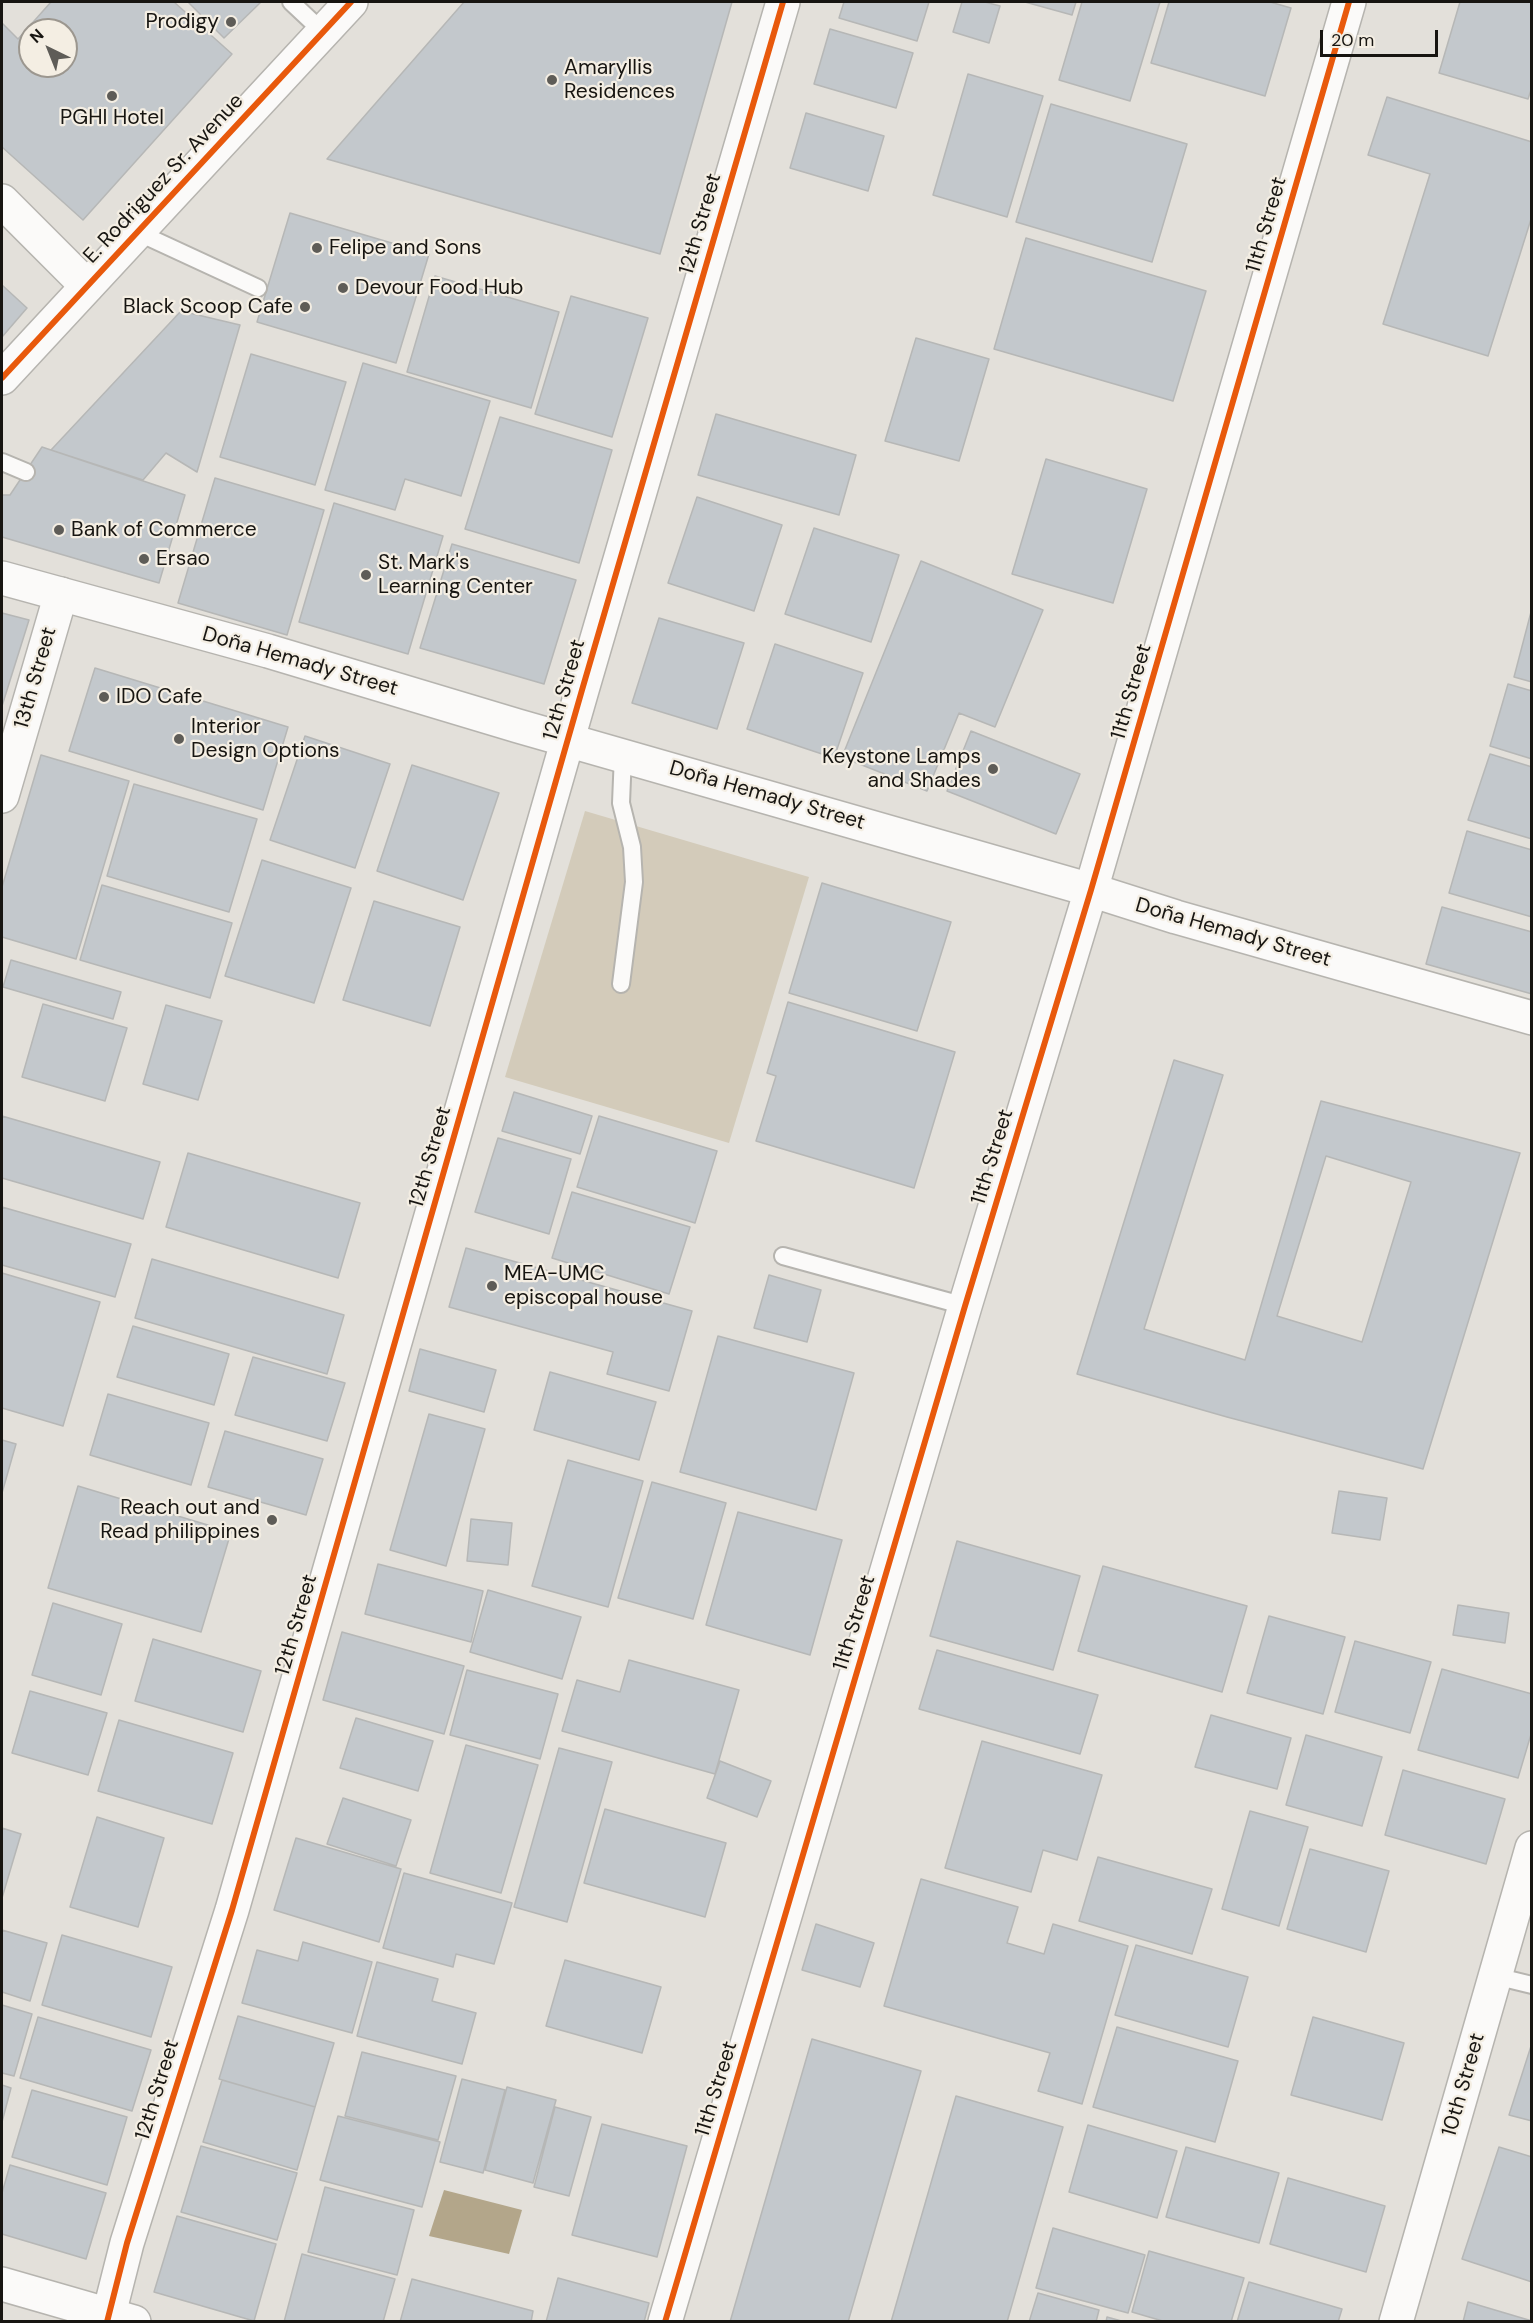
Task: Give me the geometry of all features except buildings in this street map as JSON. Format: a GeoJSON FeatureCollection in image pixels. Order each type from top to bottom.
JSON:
{"type":"FeatureCollection","features":[{"type":"Feature","properties":{"kind":"street","name":"E. Rodriguez Sr. Avenue"},"geometry":{"type":"LineString","coordinates":[[2,378],[351,2]]}},
{"type":"Feature","properties":{"kind":"street","name":"12th Street"},"geometry":{"type":"LineString","coordinates":[[116,2319],[127,2243],[232,1910],[568,739],[783,2]]}},
{"type":"Feature","properties":{"kind":"street","name":"11th Street"},"geometry":{"type":"LineString","coordinates":[[665,2322],[965,1306],[1091,890],[1349,2]]}},
{"type":"Feature","properties":{"kind":"street"},"geometry":{"type":"LineString","coordinates":[[2,201],[87,286]]}},
{"type":"Feature","properties":{"kind":"street","name":"Doña Hemady Street"},"geometry":{"type":"LineString","coordinates":[[2,578],[268,651],[1091,890],[1176,917],[1532,1018]]}},
{"type":"Feature","properties":{"kind":"street","name":"13th Street"},"geometry":{"type":"LineString","coordinates":[[2,796],[61,594]]}},
{"type":"Feature","properties":{"kind":"street","name":"10th Street"},"geometry":{"type":"LineString","coordinates":[[1396,2322],[1532,1848]]}},
{"type":"Feature","properties":{"kind":"street"},"geometry":{"type":"LineString","coordinates":[[2,2284],[116,2319]]}},
{"type":"Feature","properties":{"kind":"lane"},"geometry":{"type":"LineString","coordinates":[[291,2],[323,32]]}},
{"type":"Feature","properties":{"kind":"lane"},"geometry":{"type":"LineString","coordinates":[[137,232],[258,288]]}},
{"type":"Feature","properties":{"kind":"lane"},"geometry":{"type":"LineString","coordinates":[[2,462],[26,472]]}},
{"type":"Feature","properties":{"kind":"lane"},"geometry":{"type":"LineString","coordinates":[[621,984],[634,882],[632,847],[621,803],[623,754]]}},
{"type":"Feature","properties":{"kind":"lane"},"geometry":{"type":"LineString","coordinates":[[783,1256],[965,1306]]}},
{"type":"Feature","properties":{"kind":"lane"},"geometry":{"type":"LineString","coordinates":[[1495,1976],[1532,1985]]}},
{"type":"Feature","properties":{"kind":"shaded area"},"geometry":{"type":"Polygon","coordinates":[[[585,811],[809,877],[729,1143],[505,1077],[585,811]]]}},
{"type":"Feature","properties":{"kind":"shaded area"},"geometry":{"type":"Polygon","coordinates":[[[444,2190],[522,2210],[509,2254],[429,2236],[444,2190]]]}},
{"type":"Feature","properties":{"kind":"cycle path"},"geometry":{"type":"LineString","coordinates":[[2,378],[351,2]]}},
{"type":"Feature","properties":{"kind":"cycle path"},"geometry":{"type":"LineString","coordinates":[[107,2322],[127,2243],[232,1910],[582,690],[783,2]]}},
{"type":"Feature","properties":{"kind":"cycle path"},"geometry":{"type":"LineString","coordinates":[[665,2322],[965,1306],[1091,890],[1349,2]]}},
{"type":"Feature","properties":{"kind":"place","name":"Prodigy"},"geometry":{"type":"Point","coordinates":[231,22]}},
{"type":"Feature","properties":{"kind":"place","name":"Amaryllis Residences"},"geometry":{"type":"Point","coordinates":[552,80]}},
{"type":"Feature","properties":{"kind":"place","name":"PGHI Hotel"},"geometry":{"type":"Point","coordinates":[112,96]}},
{"type":"Feature","properties":{"kind":"place","name":"Felipe and Sons"},"geometry":{"type":"Point","coordinates":[317,248]}},
{"type":"Feature","properties":{"kind":"place","name":"Devour Food Hub"},"geometry":{"type":"Point","coordinates":[343,288]}},
{"type":"Feature","properties":{"kind":"place","name":"Black Scoop Cafe"},"geometry":{"type":"Point","coordinates":[305,307]}},
{"type":"Feature","properties":{"kind":"place","name":"Bank of Commerce"},"geometry":{"type":"Point","coordinates":[59,530]}},
{"type":"Feature","properties":{"kind":"place","name":"Ersao"},"geometry":{"type":"Point","coordinates":[144,559]}},
{"type":"Feature","properties":{"kind":"place","name":"St. Mark's Learning Center"},"geometry":{"type":"Point","coordinates":[366,575]}},
{"type":"Feature","properties":{"kind":"place","name":"IDO Cafe"},"geometry":{"type":"Point","coordinates":[104,697]}},
{"type":"Feature","properties":{"kind":"place","name":"Interior Design Options"},"geometry":{"type":"Point","coordinates":[179,739]}},
{"type":"Feature","properties":{"kind":"place","name":"Keystone Lamps and Shades"},"geometry":{"type":"Point","coordinates":[993,769]}},
{"type":"Feature","properties":{"kind":"place","name":"MEA-UMC episcopal house"},"geometry":{"type":"Point","coordinates":[492,1286]}},
{"type":"Feature","properties":{"kind":"place","name":"Reach out and Read philippines"},"geometry":{"type":"Point","coordinates":[272,1520]}}]}
